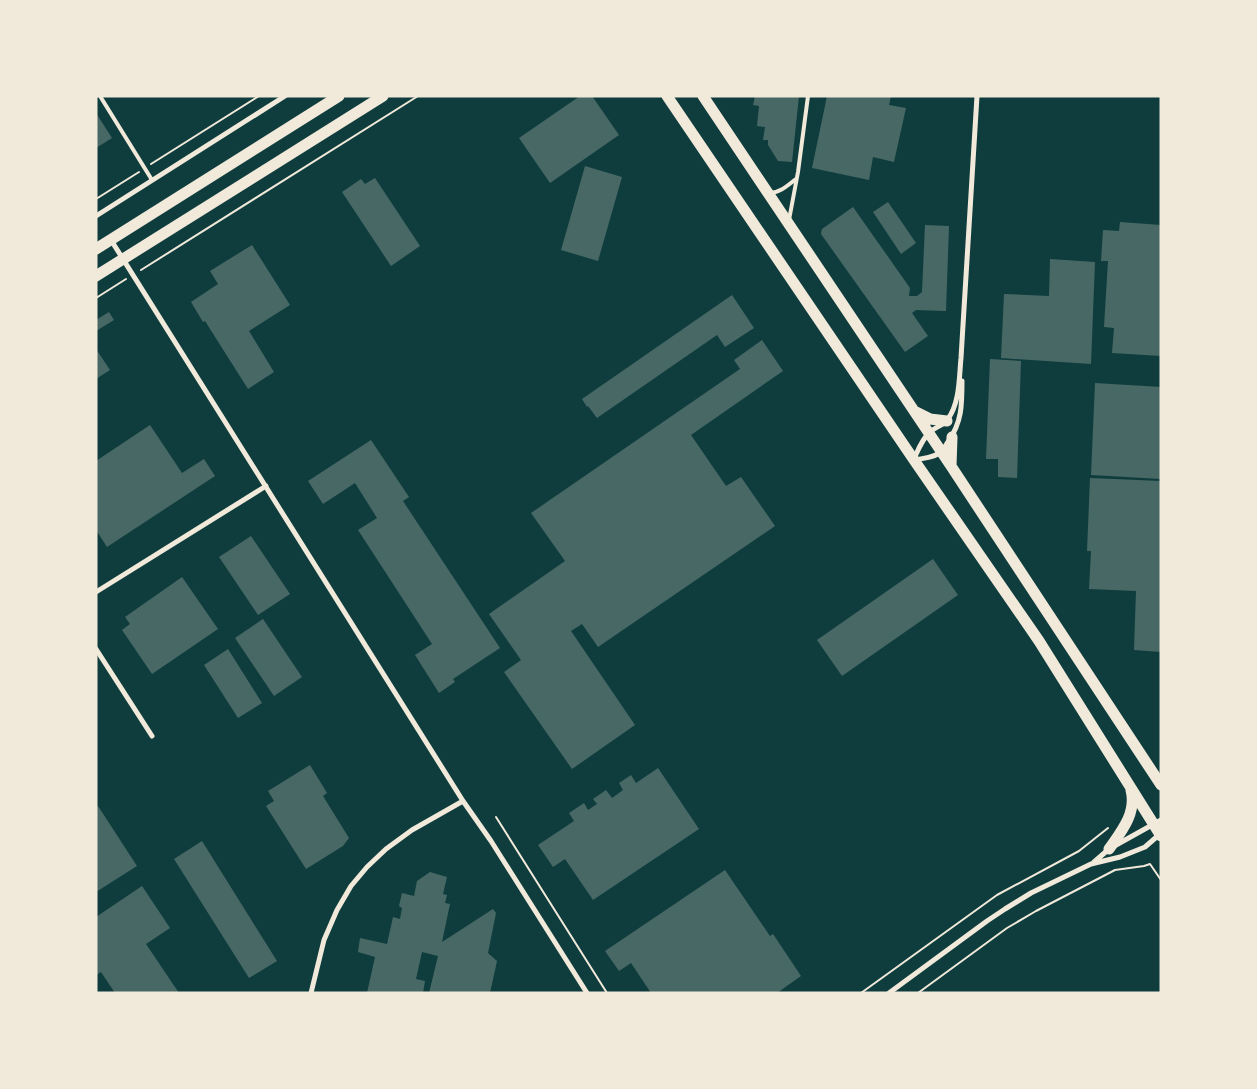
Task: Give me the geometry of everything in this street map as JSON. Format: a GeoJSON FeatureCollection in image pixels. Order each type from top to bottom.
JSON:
{"type":"FeatureCollection","features":[{"type":"Feature","properties":{"kind":"main road"},"geometry":{"type":"LineString","coordinates":[[96,249],[339,96]]}},
{"type":"Feature","properties":{"kind":"main road"},"geometry":{"type":"LineString","coordinates":[[96,276],[383,96]]}},
{"type":"Feature","properties":{"kind":"main road"},"geometry":{"type":"LineString","coordinates":[[667,96],[1039,641],[1130,788],[1159,829]]}},
{"type":"Feature","properties":{"kind":"main road"},"geometry":{"type":"LineString","coordinates":[[703,96],[1161,784]]}},
{"type":"Feature","properties":{"kind":"main road"},"geometry":{"type":"LineString","coordinates":[[914,411],[930,419],[947,421]]}},
{"type":"Feature","properties":{"kind":"main road"},"geometry":{"type":"LineString","coordinates":[[951,466],[952,437]]}},
{"type":"Feature","properties":{"kind":"main road"},"geometry":{"type":"LineString","coordinates":[[1109,850],[1127,821],[1133,799],[1130,788]]}},
{"type":"Feature","properties":{"kind":"street"},"geometry":{"type":"LineString","coordinates":[[96,216],[285,96]]}},
{"type":"Feature","properties":{"kind":"street"},"geometry":{"type":"LineString","coordinates":[[914,460],[922,442],[929,433],[947,421],[954,408],[956,399],[961,358],[976,96]]}},
{"type":"Feature","properties":{"kind":"street"},"geometry":{"type":"LineString","coordinates":[[111,239],[463,801],[491,841],[587,993]]}},
{"type":"Feature","properties":{"kind":"street"},"geometry":{"type":"LineString","coordinates":[[914,460],[932,457],[941,451],[952,437],[960,420],[962,406],[961,358]]}},
{"type":"Feature","properties":{"kind":"street"},"geometry":{"type":"LineString","coordinates":[[96,592],[266,486]]}},
{"type":"Feature","properties":{"kind":"street"},"geometry":{"type":"LineString","coordinates":[[96,649],[152,736]]}},
{"type":"Feature","properties":{"kind":"street"},"geometry":{"type":"LineString","coordinates":[[311,993],[324,940],[337,910],[351,886],[386,849],[412,830],[463,801]]}},
{"type":"Feature","properties":{"kind":"street"},"geometry":{"type":"LineString","coordinates":[[889,993],[1005,909],[1032,893],[1091,864],[1109,850],[1159,829]]}},
{"type":"Feature","properties":{"kind":"street"},"geometry":{"type":"LineString","coordinates":[[1091,864],[1120,857],[1145,847],[1159,829]]}},
{"type":"Feature","properties":{"kind":"lane"},"geometry":{"type":"LineString","coordinates":[[100,96],[152,180]]}},
{"type":"Feature","properties":{"kind":"lane"},"geometry":{"type":"LineString","coordinates":[[788,223],[797,179],[808,96]]}},
{"type":"Feature","properties":{"kind":"lane"},"geometry":{"type":"LineString","coordinates":[[768,192],[778,192],[797,179]]}},
{"type":"Feature","properties":{"kind":"path"},"geometry":{"type":"LineString","coordinates":[[96,199],[259,96]]}},
{"type":"Feature","properties":{"kind":"path"},"geometry":{"type":"LineString","coordinates":[[96,298],[418,96]]}},
{"type":"Feature","properties":{"kind":"path"},"geometry":{"type":"LineString","coordinates":[[496,816],[607,993]]}},
{"type":"Feature","properties":{"kind":"path"},"geometry":{"type":"LineString","coordinates":[[861,993],[997,895],[1079,851],[1111,826]]}},
{"type":"Feature","properties":{"kind":"path"},"geometry":{"type":"LineString","coordinates":[[918,993],[1006,928],[1115,870],[1150,864],[1161,880]]}},
{"type":"Feature","properties":{"kind":"building"},"geometry":{"type":"Polygon","coordinates":[[[580,96],[592,96],[619,135],[550,183],[519,138],[580,96]]]}},
{"type":"Feature","properties":{"kind":"building"},"geometry":{"type":"Polygon","coordinates":[[[755,96],[799,96],[792,162],[778,161],[768,145],[768,140],[763,140],[765,127],[757,126],[759,106],[753,105],[755,96]]]}},
{"type":"Feature","properties":{"kind":"building"},"geometry":{"type":"Polygon","coordinates":[[[827,96],[891,96],[889,105],[906,108],[894,162],[873,157],[869,180],[812,168],[827,96]]]}},
{"type":"Feature","properties":{"kind":"building"},"geometry":{"type":"Polygon","coordinates":[[[96,113],[112,138],[96,148],[96,113]]]}},
{"type":"Feature","properties":{"kind":"building"},"geometry":{"type":"Polygon","coordinates":[[[585,166],[622,177],[598,261],[561,250],[585,166]]]}},
{"type":"Feature","properties":{"kind":"building"},"geometry":{"type":"Polygon","coordinates":[[[375,178],[420,246],[391,266],[342,192],[361,179],[365,184],[375,178]]]}},
{"type":"Feature","properties":{"kind":"building"},"geometry":{"type":"Polygon","coordinates":[[[888,202],[916,243],[901,254],[873,212],[888,202]]]}},
{"type":"Feature","properties":{"kind":"building"},"geometry":{"type":"Polygon","coordinates":[[[853,207],[910,288],[909,296],[917,296],[922,292],[925,225],[949,226],[946,311],[916,310],[912,313],[928,336],[905,352],[821,234],[822,229],[853,207]]]}},
{"type":"Feature","properties":{"kind":"building"},"geometry":{"type":"Polygon","coordinates":[[[1120,222],[1161,225],[1161,356],[1112,353],[1114,328],[1104,327],[1108,261],[1101,261],[1103,230],[1119,231],[1120,222]]]}},
{"type":"Feature","properties":{"kind":"building"},"geometry":{"type":"Polygon","coordinates":[[[252,245],[290,305],[249,331],[274,372],[248,389],[191,302],[218,284],[210,271],[252,245]]]}},
{"type":"Feature","properties":{"kind":"building"},"geometry":{"type":"Polygon","coordinates":[[[1050,259],[1095,262],[1091,364],[1001,358],[1004,294],[1049,296],[1050,259]]]}},
{"type":"Feature","properties":{"kind":"building"},"geometry":{"type":"Polygon","coordinates":[[[732,295],[754,328],[725,347],[717,335],[597,418],[587,407],[582,399],[732,295]]]}},
{"type":"Feature","properties":{"kind":"building"},"geometry":{"type":"Polygon","coordinates":[[[109,312],[114,320],[96,331],[96,320],[109,312]]]}},
{"type":"Feature","properties":{"kind":"building"},"geometry":{"type":"Polygon","coordinates":[[[762,340],[783,371],[691,435],[726,486],[741,477],[775,526],[598,647],[582,624],[571,631],[635,725],[572,769],[504,672],[521,660],[489,614],[565,561],[531,513],[740,369],[734,360],[762,340]]]}},
{"type":"Feature","properties":{"kind":"building"},"geometry":{"type":"Polygon","coordinates":[[[96,349],[110,370],[96,379],[96,349]]]}},
{"type":"Feature","properties":{"kind":"building"},"geometry":{"type":"Polygon","coordinates":[[[990,359],[1021,361],[1017,478],[998,477],[998,459],[986,459],[990,359]]]}},
{"type":"Feature","properties":{"kind":"building"},"geometry":{"type":"Polygon","coordinates":[[[1095,383],[1161,387],[1161,479],[1091,475],[1095,383]]]}},
{"type":"Feature","properties":{"kind":"building"},"geometry":{"type":"Polygon","coordinates":[[[150,425],[182,473],[204,459],[215,476],[107,547],[96,530],[96,461],[150,425]]]}},
{"type":"Feature","properties":{"kind":"building"},"geometry":{"type":"Polygon","coordinates":[[[371,440],[409,497],[403,501],[500,648],[453,679],[455,682],[439,693],[415,655],[432,644],[358,530],[377,518],[355,483],[323,504],[308,481],[371,440]]]}},
{"type":"Feature","properties":{"kind":"building"},"geometry":{"type":"Polygon","coordinates":[[[1090,478],[1161,481],[1161,652],[1134,650],[1136,591],[1089,589],[1091,551],[1087,551],[1090,478]]]}},
{"type":"Feature","properties":{"kind":"building"},"geometry":{"type":"Polygon","coordinates":[[[251,536],[290,594],[258,615],[219,557],[251,536]]]}},
{"type":"Feature","properties":{"kind":"building"},"geometry":{"type":"Polygon","coordinates":[[[933,559],[958,595],[842,676],[817,640],[933,559]]]}},
{"type":"Feature","properties":{"kind":"building"},"geometry":{"type":"Polygon","coordinates":[[[182,577],[218,629],[152,674],[122,630],[130,624],[125,617],[182,577]]]}},
{"type":"Feature","properties":{"kind":"building"},"geometry":{"type":"Polygon","coordinates":[[[263,619],[302,677],[274,696],[235,638],[263,619]]]}},
{"type":"Feature","properties":{"kind":"building"},"geometry":{"type":"Polygon","coordinates":[[[228,649],[262,703],[238,718],[204,665],[228,649]]]}},
{"type":"Feature","properties":{"kind":"building"},"geometry":{"type":"Polygon","coordinates":[[[310,765],[327,793],[323,796],[349,838],[343,846],[306,869],[266,806],[274,801],[268,791],[310,765]]]}},
{"type":"Feature","properties":{"kind":"building"},"geometry":{"type":"Polygon","coordinates":[[[658,768],[699,829],[593,900],[565,859],[553,867],[538,845],[574,821],[569,813],[584,803],[588,810],[597,804],[593,799],[606,790],[612,798],[623,790],[619,783],[631,775],[636,783],[658,768]]]}},
{"type":"Feature","properties":{"kind":"building"},"geometry":{"type":"Polygon","coordinates":[[[98,806],[137,866],[96,892],[96,807],[98,806]]]}},
{"type":"Feature","properties":{"kind":"building"},"geometry":{"type":"Polygon","coordinates":[[[202,841],[277,961],[249,978],[174,859],[202,841]]]}},
{"type":"Feature","properties":{"kind":"building"},"geometry":{"type":"Polygon","coordinates":[[[725,870],[770,936],[773,934],[801,976],[777,993],[651,993],[631,963],[619,971],[605,951],[725,870]]]}},
{"type":"Feature","properties":{"kind":"building"},"geometry":{"type":"Polygon","coordinates":[[[430,872],[447,877],[443,894],[447,895],[445,903],[450,904],[442,942],[493,909],[496,913],[488,953],[497,961],[490,993],[429,993],[438,956],[422,952],[416,979],[425,981],[423,993],[367,993],[375,957],[358,952],[360,938],[387,944],[393,917],[400,919],[402,908],[399,906],[402,893],[414,896],[417,881],[430,872]]]}},
{"type":"Feature","properties":{"kind":"building"},"geometry":{"type":"Polygon","coordinates":[[[142,886],[170,928],[146,944],[179,993],[115,993],[101,972],[96,975],[96,917],[142,886]]]}}]}
